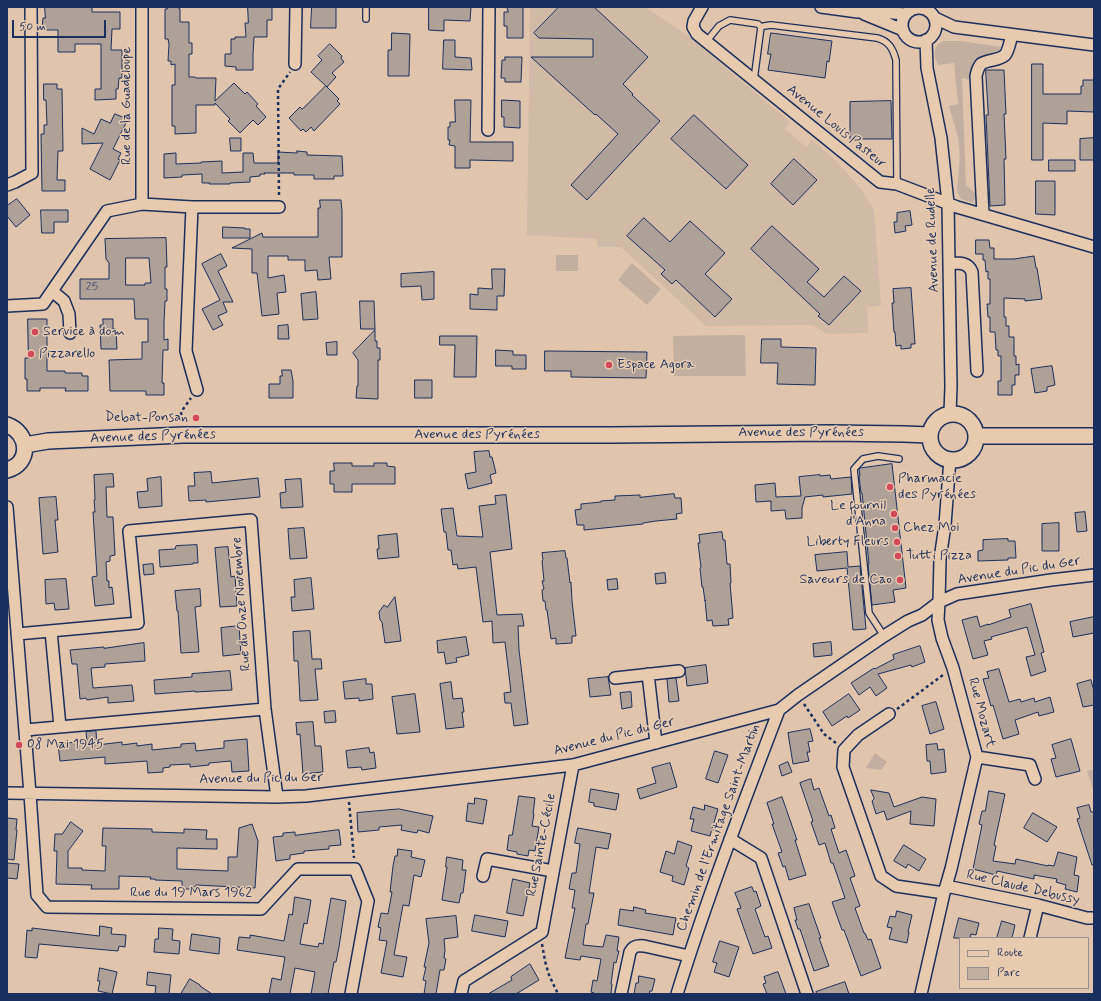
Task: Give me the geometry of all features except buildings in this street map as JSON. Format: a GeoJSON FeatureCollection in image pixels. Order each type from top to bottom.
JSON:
{"type":"FeatureCollection","features":[{"type":"Feature","properties":{"kind":"main road"},"geometry":{"type":"LineString","coordinates":[[950,413],[963,415],[972,424],[976,436],[972,449],[963,457],[950,460],[939,456],[932,447],[929,435],[936,420],[950,413]]}},
{"type":"Feature","properties":{"kind":"main road"},"geometry":{"type":"LineString","coordinates":[[7,425],[16,430],[22,436],[25,445],[25,452],[18,465],[7,470]]}},
{"type":"Feature","properties":{"kind":"main road","name":"Avenue des Pyrénées"},"geometry":{"type":"LineString","coordinates":[[25,445],[48,441],[182,435],[612,435],[829,433],[929,435]]}},
{"type":"Feature","properties":{"kind":"main road"},"geometry":{"type":"LineString","coordinates":[[976,436],[1094,436]]}},
{"type":"Feature","properties":{"kind":"street"},"geometry":{"type":"LineString","coordinates":[[7,184],[15,182],[32,172],[31,7]]}},
{"type":"Feature","properties":{"kind":"street","name":"Rue de la Guadeloupe"},"geometry":{"type":"LineString","coordinates":[[142,7],[142,204]]}},
{"type":"Feature","properties":{"kind":"street"},"geometry":{"type":"LineString","coordinates":[[296,7],[296,64]]}},
{"type":"Feature","properties":{"kind":"street"},"geometry":{"type":"LineString","coordinates":[[488,130],[489,7]]}},
{"type":"Feature","properties":{"kind":"street","name":"Avenue Louis Pasteur"},"geometry":{"type":"LineString","coordinates":[[702,7],[694,21],[693,27],[697,34],[880,182],[897,184],[948,203],[1094,247]]}},
{"type":"Feature","properties":{"kind":"street"},"geometry":{"type":"LineString","coordinates":[[821,7],[858,12],[925,8],[954,27],[1094,45]]}},
{"type":"Feature","properties":{"kind":"street"},"geometry":{"type":"LineString","coordinates":[[911,10],[902,24],[903,30],[909,38],[925,38],[954,27]]}},
{"type":"Feature","properties":{"kind":"street"},"geometry":{"type":"LineString","coordinates":[[858,12],[903,30]]}},
{"type":"Feature","properties":{"kind":"street"},"geometry":{"type":"LineString","coordinates":[[925,38],[936,25],[931,12]]}},
{"type":"Feature","properties":{"kind":"street"},"geometry":{"type":"LineString","coordinates":[[983,214],[976,76],[981,64],[1002,58],[1005,55],[1012,35]]}},
{"type":"Feature","properties":{"kind":"street","name":"Avenue de Rudelle"},"geometry":{"type":"LineString","coordinates":[[925,38],[927,68],[941,138],[948,203],[950,263],[950,413]]}},
{"type":"Feature","properties":{"kind":"street"},"geometry":{"type":"LineString","coordinates":[[7,306],[43,304],[107,211],[142,204],[192,207],[279,206]]}},
{"type":"Feature","properties":{"kind":"street"},"geometry":{"type":"LineString","coordinates":[[192,207],[186,351],[197,390]]}},
{"type":"Feature","properties":{"kind":"street"},"geometry":{"type":"LineString","coordinates":[[950,263],[962,263],[970,267],[972,272],[977,371]]}},
{"type":"Feature","properties":{"kind":"street"},"geometry":{"type":"LineString","coordinates":[[52,290],[64,302],[68,314],[70,333]]}},
{"type":"Feature","properties":{"kind":"street","name":"Rue Mozart"},"geometry":{"type":"LineString","coordinates":[[921,994],[977,757],[953,668],[942,638],[938,620],[940,602],[940,559],[945,526],[950,460]]}},
{"type":"Feature","properties":{"kind":"street","name":"Rue du 19 Mars 1962"},"geometry":{"type":"LineString","coordinates":[[7,507],[37,895],[47,907],[261,909],[298,869],[355,869]]}},
{"type":"Feature","properties":{"kind":"street","name":"Rue du Onze Novembre"},"geometry":{"type":"LineString","coordinates":[[18,634],[138,623],[129,531],[251,520],[265,709],[277,797]]}},
{"type":"Feature","properties":{"kind":"street","name":"Avenue du Pic du Ger"},"geometry":{"type":"LineString","coordinates":[[7,794],[306,796],[573,765],[779,710],[798,695],[884,636],[908,621],[922,615],[940,602],[957,594],[1094,575]]}},
{"type":"Feature","properties":{"kind":"street"},"geometry":{"type":"LineString","coordinates":[[51,631],[60,727]]}},
{"type":"Feature","properties":{"kind":"street"},"geometry":{"type":"LineString","coordinates":[[615,678],[679,670]]}},
{"type":"Feature","properties":{"kind":"street"},"geometry":{"type":"LineString","coordinates":[[648,674],[656,743]]}},
{"type":"Feature","properties":{"kind":"street"},"geometry":{"type":"LineString","coordinates":[[25,730],[265,709]]}},
{"type":"Feature","properties":{"kind":"street","name":"Chemin de l'Ermitage Saint-Martin"},"geometry":{"type":"LineString","coordinates":[[677,994],[730,839],[779,710]]}},
{"type":"Feature","properties":{"kind":"street"},"geometry":{"type":"LineString","coordinates":[[844,750],[858,735],[889,714]]}},
{"type":"Feature","properties":{"kind":"street","name":"Rue Claude Debussy"},"geometry":{"type":"LineString","coordinates":[[844,750],[843,767],[881,876],[896,886],[945,889],[1038,905],[1087,918],[1094,918]]}},
{"type":"Feature","properties":{"kind":"street"},"geometry":{"type":"LineString","coordinates":[[977,757],[1030,765],[1035,779]]}},
{"type":"Feature","properties":{"kind":"street","name":"Rue Sainte-Cécile"},"geometry":{"type":"LineString","coordinates":[[542,932],[573,765]]}},
{"type":"Feature","properties":{"kind":"street"},"geometry":{"type":"LineString","coordinates":[[730,839],[761,858],[807,994]]}},
{"type":"Feature","properties":{"kind":"street"},"geometry":{"type":"LineString","coordinates":[[483,876],[486,859],[553,871]]}},
{"type":"Feature","properties":{"kind":"street"},"geometry":{"type":"LineString","coordinates":[[351,994],[368,901],[355,869]]}},
{"type":"Feature","properties":{"kind":"street"},"geometry":{"type":"LineString","coordinates":[[1030,937],[1038,905]]}},
{"type":"Feature","properties":{"kind":"street"},"geometry":{"type":"LineString","coordinates":[[461,994],[464,981],[542,932]]}},
{"type":"Feature","properties":{"kind":"street"},"geometry":{"type":"LineString","coordinates":[[621,994],[630,952],[635,946],[639,945],[689,956]]}},
{"type":"Feature","properties":{"kind":"lane"},"geometry":{"type":"LineString","coordinates":[[366,7],[366,19]]}},
{"type":"Feature","properties":{"kind":"lane"},"geometry":{"type":"LineString","coordinates":[[706,42],[718,26],[730,20],[755,23],[762,27],[771,25],[881,39],[889,45],[896,60],[897,184]]}},
{"type":"Feature","properties":{"kind":"lane"},"geometry":{"type":"LineString","coordinates":[[754,81],[762,27]]}},
{"type":"Feature","properties":{"kind":"lane"},"geometry":{"type":"LineString","coordinates":[[884,636],[869,613],[854,469],[862,459],[878,456],[899,459]]}},
{"type":"Feature","properties":{"kind":"path"},"geometry":{"type":"LineString","coordinates":[[279,206],[278,89],[296,64]]}},
{"type":"Feature","properties":{"kind":"path"},"geometry":{"type":"LineString","coordinates":[[182,421],[181,412],[197,390]]}},
{"type":"Feature","properties":{"kind":"path"},"geometry":{"type":"LineString","coordinates":[[889,714],[953,668]]}},
{"type":"Feature","properties":{"kind":"path"},"geometry":{"type":"LineString","coordinates":[[798,695],[824,734],[844,750]]}},
{"type":"Feature","properties":{"kind":"path"},"geometry":{"type":"LineString","coordinates":[[348,790],[355,869]]}},
{"type":"Feature","properties":{"kind":"path"},"geometry":{"type":"LineString","coordinates":[[542,932],[542,946],[545,961],[549,975],[558,994]]}},
{"type":"Feature","properties":{"kind":"shaded area"},"geometry":{"type":"Polygon","coordinates":[[[530,7],[645,7],[687,35],[790,122],[785,129],[806,147],[812,140],[837,162],[861,189],[874,210],[881,306],[867,307],[868,333],[827,334],[812,325],[706,326],[621,247],[597,247],[597,239],[527,235],[530,7]]]}},
{"type":"Feature","properties":{"kind":"green space"},"geometry":{"type":"Polygon","coordinates":[[[943,41],[960,41],[1001,47],[973,81],[962,78],[966,185],[977,195],[973,203],[961,199],[957,189],[960,159],[959,144],[949,106],[958,104],[954,63],[938,65],[935,55],[937,46],[943,41]]]}},
{"type":"Feature","properties":{"kind":"green space"},"geometry":{"type":"Polygon","coordinates":[[[556,255],[578,255],[578,271],[556,271],[556,255]]]}},
{"type":"Feature","properties":{"kind":"green space"},"geometry":{"type":"Polygon","coordinates":[[[632,263],[661,289],[647,305],[618,280],[632,263]]]}},
{"type":"Feature","properties":{"kind":"green space"},"geometry":{"type":"Polygon","coordinates":[[[745,335],[746,376],[674,376],[673,336],[745,335]]]}},
{"type":"Feature","properties":{"kind":"green space"},"geometry":{"type":"Polygon","coordinates":[[[875,753],[887,762],[881,770],[866,768],[875,753]]]}},
{"type":"Feature","properties":{"kind":"green space"},"geometry":{"type":"Polygon","coordinates":[[[1094,769],[1094,793],[1087,771],[1094,769]]]}},
{"type":"Feature","properties":{"kind":"place","name":"Service à dom"},"geometry":{"type":"Point","coordinates":[35,332]}},
{"type":"Feature","properties":{"kind":"place","name":"Pizzarello"},"geometry":{"type":"Point","coordinates":[31,354]}},
{"type":"Feature","properties":{"kind":"place","name":"Espace Agora"},"geometry":{"type":"Point","coordinates":[609,365]}},
{"type":"Feature","properties":{"kind":"place","name":"Debat-Ponsan"},"geometry":{"type":"Point","coordinates":[196,418]}},
{"type":"Feature","properties":{"kind":"place","name":"Pharmacie des Pyrénées"},"geometry":{"type":"Point","coordinates":[890,487]}},
{"type":"Feature","properties":{"kind":"place","name":"Le fournil d'Anna"},"geometry":{"type":"Point","coordinates":[894,514]}},
{"type":"Feature","properties":{"kind":"place","name":"Chez Moi"},"geometry":{"type":"Point","coordinates":[895,528]}},
{"type":"Feature","properties":{"kind":"place","name":"Liberty Fleurs"},"geometry":{"type":"Point","coordinates":[897,542]}},
{"type":"Feature","properties":{"kind":"place","name":"Tutti Pizza"},"geometry":{"type":"Point","coordinates":[898,556]}},
{"type":"Feature","properties":{"kind":"place","name":"Saveurs de Cao"},"geometry":{"type":"Point","coordinates":[900,580]}},
{"type":"Feature","properties":{"kind":"place","name":"08 Mai 1945"},"geometry":{"type":"Point","coordinates":[19,745]}}]}
